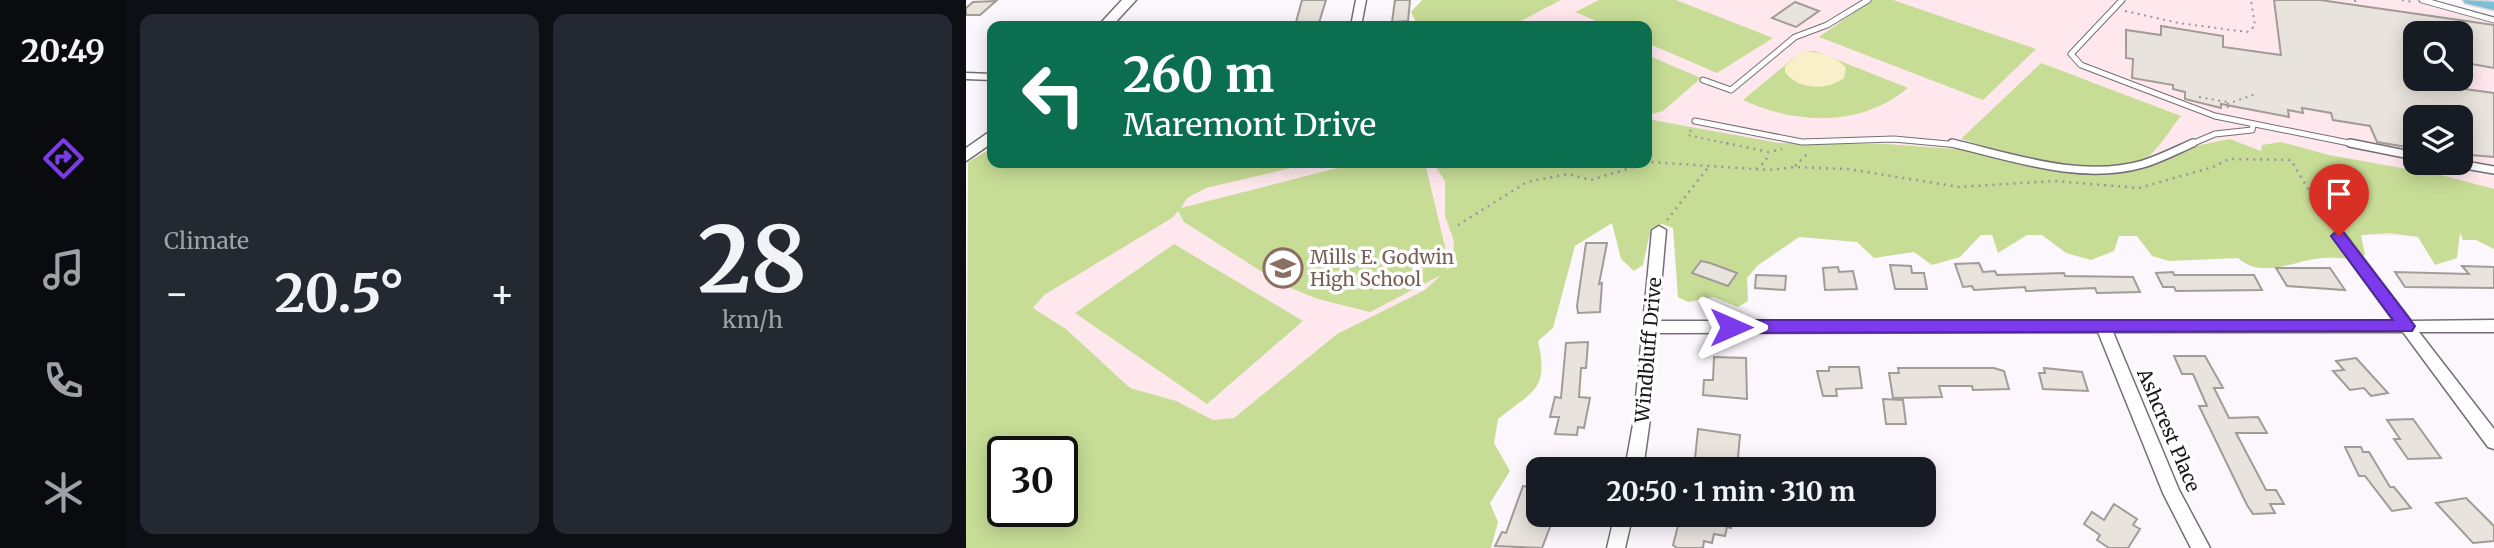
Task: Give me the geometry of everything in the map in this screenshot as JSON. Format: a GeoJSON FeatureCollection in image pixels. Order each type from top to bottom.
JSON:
{"type":"FeatureCollection","features":[{"type":"Feature","properties":{"kind":"main road"},"geometry":{"type":"LineString","coordinates":[[2470,0],[2494,6]]}},
{"type":"Feature","properties":{"kind":"street"},"geometry":{"type":"LineString","coordinates":[[1110,21],[1129,0]]}},
{"type":"Feature","properties":{"kind":"street"},"geometry":{"type":"LineString","coordinates":[[1357,21],[1361,0]]}},
{"type":"Feature","properties":{"kind":"street"},"geometry":{"type":"LineString","coordinates":[[966,76],[987,76]]}},
{"type":"Feature","properties":{"kind":"street"},"geometry":{"type":"LineString","coordinates":[[966,156],[987,139]]}},
{"type":"Feature","properties":{"kind":"street","name":"Windbluff Drive"},"geometry":{"type":"LineString","coordinates":[[1635,457],[1659,230]]}},
{"type":"Feature","properties":{"kind":"street"},"geometry":{"type":"LineString","coordinates":[[2339,236],[2494,442]]}},
{"type":"Feature","properties":{"kind":"street"},"geometry":{"type":"LineString","coordinates":[[1651,327],[2494,326]]}},
{"type":"Feature","properties":{"kind":"street","name":"Ashcrest Place"},"geometry":{"type":"LineString","coordinates":[[2103,327],[2172,493],[2201,548]]}},
{"type":"Feature","properties":{"kind":"street"},"geometry":{"type":"LineString","coordinates":[[1616,548],[1621,527]]}},
{"type":"Feature","properties":{"kind":"lane"},"geometry":{"type":"LineString","coordinates":[[1703,80],[1731,90],[1795,37],[1827,25],[1868,0]]}},
{"type":"Feature","properties":{"kind":"lane"},"geometry":{"type":"LineString","coordinates":[[2122,0],[2071,54],[2081,65],[2163,98],[2253,125],[2403,154]]}},
{"type":"Feature","properties":{"kind":"lane"},"geometry":{"type":"LineString","coordinates":[[2422,0],[2494,20]]}},
{"type":"Feature","properties":{"kind":"lane"},"geometry":{"type":"LineString","coordinates":[[1695,121],[1802,142],[1894,139],[1952,143],[2042,164],[2094,170],[2142,163],[2215,134],[2252,130],[2253,125]]}},
{"type":"Feature","properties":{"kind":"lane"},"geometry":{"type":"LineString","coordinates":[[2473,166],[2494,170]]}},
{"type":"Feature","properties":{"kind":"path"},"geometry":{"type":"LineString","coordinates":[[2125,11],[2220,30],[2247,32],[2255,26],[2251,0]]}},
{"type":"Feature","properties":{"kind":"path"},"geometry":{"type":"LineString","coordinates":[[2355,0],[2356,4]]}},
{"type":"Feature","properties":{"kind":"path"},"geometry":{"type":"LineString","coordinates":[[2227,104],[2256,94]]}},
{"type":"Feature","properties":{"kind":"path"},"geometry":{"type":"LineString","coordinates":[[1695,121],[1688,135],[1769,152],[1793,148]]}},
{"type":"Feature","properties":{"kind":"path"},"geometry":{"type":"LineString","coordinates":[[1794,167],[1810,151]]}},
{"type":"Feature","properties":{"kind":"path"},"geometry":{"type":"LineString","coordinates":[[1756,169],[1765,162],[1769,152]]}},
{"type":"Feature","properties":{"kind":"path"},"geometry":{"type":"LineString","coordinates":[[1652,162],[1756,169],[1794,167],[1893,175],[1959,187],[2054,181],[2139,188],[2213,167],[2229,159],[2291,160],[2322,217],[2339,236]]}},
{"type":"Feature","properties":{"kind":"path"},"geometry":{"type":"LineString","coordinates":[[1659,230],[1710,165]]}},
{"type":"Feature","properties":{"kind":"path"},"geometry":{"type":"LineString","coordinates":[[1458,225],[1527,182],[1568,174],[1591,180],[1632,168]]}},
{"type":"Feature","properties":{"kind":"shaded area","name":"Mills E. Godwin High School"},"geometry":{"type":"Polygon","coordinates":[[[1553,0],[2431,0],[2494,16],[2494,237],[1589,223],[1225,548],[966,299],[1223,168],[1652,168],[1652,21],[1511,21],[1553,0]]]}},
{"type":"Feature","properties":{"kind":"green space"},"geometry":{"type":"Polygon","coordinates":[[[1422,0],[1561,0],[1521,21],[1416,21],[1411,12],[1422,0]]]}},
{"type":"Feature","properties":{"kind":"green space"},"geometry":{"type":"Polygon","coordinates":[[[1599,0],[1676,0],[1773,38],[1717,73],[1652,45],[1652,21],[1596,21],[1575,12],[1599,0]]]}},
{"type":"Feature","properties":{"kind":"green space"},"geometry":{"type":"Polygon","coordinates":[[[1872,0],[1893,0],[2036,49],[1983,100],[1819,37],[1872,0]]]}},
{"type":"Feature","properties":{"kind":"green space"},"geometry":{"type":"Polygon","coordinates":[[[1802,51],[1815,51],[1908,88],[1890,101],[1870,110],[1828,118],[1785,114],[1743,100],[1802,51]]]}},
{"type":"Feature","properties":{"kind":"green space"},"geometry":{"type":"Polygon","coordinates":[[[1652,57],[1701,78],[1663,111],[1652,114],[1652,57]]]}},
{"type":"Feature","properties":{"kind":"green space"},"geometry":{"type":"Polygon","coordinates":[[[2041,63],[2181,116],[2150,155],[2134,164],[2111,167],[2086,167],[2030,158],[1961,139],[2041,63]]]}},
{"type":"Feature","properties":{"kind":"green space"},"geometry":{"type":"Polygon","coordinates":[[[1652,120],[1779,143],[1886,144],[1968,150],[2031,167],[2090,174],[2159,162],[2185,148],[2230,139],[2261,151],[2262,145],[2281,142],[2329,155],[2403,168],[2403,175],[2441,175],[2494,189],[2494,249],[2476,240],[2463,240],[2460,232],[2457,258],[2435,265],[2418,237],[2389,233],[2361,235],[2365,255],[2359,257],[2312,259],[2279,267],[2258,268],[2238,258],[2169,261],[2152,256],[2137,236],[2119,236],[2114,251],[2091,260],[2066,253],[2042,235],[2027,235],[1998,253],[1992,235],[1981,235],[1960,257],[1932,265],[1914,252],[1874,258],[1857,242],[1799,237],[1757,266],[1747,278],[1748,301],[1738,307],[1713,297],[1688,302],[1678,297],[1673,228],[1662,224],[1651,228],[1643,265],[1634,271],[1621,259],[1612,223],[1575,246],[1553,328],[1538,341],[1541,357],[1540,380],[1536,388],[1498,419],[1494,443],[1510,471],[1490,503],[1498,522],[1491,548],[966,548],[968,162],[987,151],[987,168],[1291,168],[1206,188],[1187,198],[1181,208],[1337,168],[1426,168],[1446,251],[1447,270],[1452,266],[1454,241],[1445,216],[1445,181],[1436,168],[1652,168],[1652,120]],[[1178,211],[1172,218],[1044,295],[1033,308],[1066,329],[1130,388],[1176,401],[1213,420],[1234,418],[1337,334],[1425,290],[1441,275],[1370,312],[1318,299],[1281,284],[1184,222],[1178,211]]]}},
{"type":"Feature","properties":{"kind":"green space"},"geometry":{"type":"Polygon","coordinates":[[[1174,244],[1303,321],[1207,404],[1075,313],[1174,244]]]}},
{"type":"Feature","properties":{"kind":"sand"},"geometry":{"type":"Polygon","coordinates":[[[1802,51],[1820,53],[1837,60],[1846,68],[1844,78],[1830,85],[1813,87],[1790,78],[1785,72],[1785,66],[1802,51]]]}},
{"type":"Feature","properties":{"kind":"building"},"geometry":{"type":"Polygon","coordinates":[[[1302,0],[1326,0],[1320,21],[1296,21],[1302,0]]]}},
{"type":"Feature","properties":{"kind":"building"},"geometry":{"type":"Polygon","coordinates":[[[1395,0],[1410,0],[1408,21],[1392,21],[1395,0]]]}},
{"type":"Feature","properties":{"kind":"building"},"geometry":{"type":"Polygon","coordinates":[[[2274,0],[2320,0],[2466,21],[2403,21],[2403,91],[2473,90],[2494,93],[2494,157],[2473,155],[2473,105],[2403,105],[2403,146],[2377,142],[2370,126],[2333,120],[2331,113],[2302,108],[2303,113],[2288,110],[2289,117],[2221,104],[2221,108],[2185,99],[2185,92],[2173,89],[2173,85],[2132,78],[2133,59],[2126,58],[2126,30],[2161,35],[2161,26],[2223,36],[2223,47],[2281,55],[2274,0]]]}},
{"type":"Feature","properties":{"kind":"building"},"geometry":{"type":"Polygon","coordinates":[[[996,1],[980,15],[966,15],[966,8],[973,2],[996,1]]]}},
{"type":"Feature","properties":{"kind":"building"},"geometry":{"type":"Polygon","coordinates":[[[1795,2],[1819,11],[1796,27],[1772,18],[1795,2]]]}},
{"type":"Feature","properties":{"kind":"building"},"geometry":{"type":"Polygon","coordinates":[[[2473,22],[2494,25],[2494,68],[2473,64],[2473,22]]]}},
{"type":"Feature","properties":{"kind":"building"},"geometry":{"type":"Polygon","coordinates":[[[1586,243],[1607,243],[1599,284],[1602,283],[1600,312],[1578,313],[1577,306],[1586,243]]]}},
{"type":"Feature","properties":{"kind":"building"},"geometry":{"type":"Polygon","coordinates":[[[1701,261],[1737,273],[1728,286],[1692,273],[1701,261]]]}},
{"type":"Feature","properties":{"kind":"building"},"geometry":{"type":"Polygon","coordinates":[[[1979,263],[1983,272],[1995,271],[1997,275],[2064,273],[2065,276],[2133,277],[2140,292],[2097,293],[2095,288],[2026,291],[2025,287],[1974,290],[1972,286],[1963,287],[1955,264],[1979,263]]]}},
{"type":"Feature","properties":{"kind":"building"},"geometry":{"type":"Polygon","coordinates":[[[1890,265],[1911,266],[1912,273],[1924,273],[1927,289],[1895,289],[1890,265]]]}},
{"type":"Feature","properties":{"kind":"building"},"geometry":{"type":"Polygon","coordinates":[[[2462,266],[2494,267],[2494,288],[2405,287],[2395,272],[2469,274],[2462,266]]]}},
{"type":"Feature","properties":{"kind":"building"},"geometry":{"type":"Polygon","coordinates":[[[1838,267],[1839,272],[1853,271],[1857,289],[1825,290],[1823,268],[1838,267]]]}},
{"type":"Feature","properties":{"kind":"building"},"geometry":{"type":"Polygon","coordinates":[[[2276,268],[2330,268],[2345,290],[2287,286],[2276,268]]]}},
{"type":"Feature","properties":{"kind":"building"},"geometry":{"type":"Polygon","coordinates":[[[2173,272],[2174,275],[2254,275],[2262,290],[2176,291],[2174,287],[2163,287],[2156,273],[2173,272]]]}},
{"type":"Feature","properties":{"kind":"building"},"geometry":{"type":"Polygon","coordinates":[[[1756,275],[1786,276],[1785,290],[1755,288],[1756,275]]]}},
{"type":"Feature","properties":{"kind":"building"},"geometry":{"type":"Polygon","coordinates":[[[1588,342],[1586,368],[1581,368],[1579,397],[1590,398],[1584,428],[1578,427],[1577,435],[1555,434],[1559,417],[1550,417],[1555,397],[1561,398],[1566,343],[1588,342]]]}},
{"type":"Feature","properties":{"kind":"building"},"geometry":{"type":"Polygon","coordinates":[[[2174,356],[2205,356],[2223,388],[2214,388],[2229,418],[2258,417],[2267,433],[2236,433],[2266,490],[2276,490],[2284,504],[2270,504],[2275,513],[2253,514],[2247,505],[2199,406],[2207,406],[2193,374],[2182,374],[2174,356]]]}},
{"type":"Feature","properties":{"kind":"building"},"geometry":{"type":"Polygon","coordinates":[[[1714,357],[1746,358],[1747,399],[1703,395],[1704,380],[1713,380],[1714,357]]]}},
{"type":"Feature","properties":{"kind":"building"},"geometry":{"type":"Polygon","coordinates":[[[2356,358],[2388,393],[2371,396],[2364,388],[2350,390],[2333,371],[2344,370],[2336,361],[2356,358]]]}},
{"type":"Feature","properties":{"kind":"building"},"geometry":{"type":"Polygon","coordinates":[[[1829,367],[1859,367],[1862,388],[1836,389],[1837,396],[1823,396],[1817,371],[1829,371],[1829,367]]]}},
{"type":"Feature","properties":{"kind":"building"},"geometry":{"type":"Polygon","coordinates":[[[1898,368],[1994,368],[2004,371],[2009,389],[1973,390],[1972,386],[1939,386],[1942,397],[1893,398],[1889,373],[1899,373],[1898,368]]]}},
{"type":"Feature","properties":{"kind":"building"},"geometry":{"type":"Polygon","coordinates":[[[2044,368],[2082,372],[2088,391],[2043,389],[2039,373],[2045,373],[2044,368]]]}},
{"type":"Feature","properties":{"kind":"building"},"geometry":{"type":"Polygon","coordinates":[[[1883,399],[1903,400],[1906,424],[1886,424],[1883,399]]]}},
{"type":"Feature","properties":{"kind":"building"},"geometry":{"type":"Polygon","coordinates":[[[2413,419],[2441,458],[2408,459],[2394,439],[2400,439],[2387,420],[2413,419]]]}},
{"type":"Feature","properties":{"kind":"building"},"geometry":{"type":"Polygon","coordinates":[[[1698,429],[1740,435],[1738,457],[1695,457],[1698,429]]]}},
{"type":"Feature","properties":{"kind":"building"},"geometry":{"type":"Polygon","coordinates":[[[2345,447],[2361,447],[2363,452],[2369,452],[2390,487],[2394,487],[2411,508],[2392,511],[2365,476],[2359,476],[2345,447]]]}},
{"type":"Feature","properties":{"kind":"building"},"geometry":{"type":"Polygon","coordinates":[[[1523,486],[1526,486],[1526,527],[1550,527],[1542,548],[1495,546],[1502,532],[1506,533],[1523,486]]]}},
{"type":"Feature","properties":{"kind":"building"},"geometry":{"type":"Polygon","coordinates":[[[2466,498],[2494,526],[2494,541],[2473,543],[2436,503],[2466,498]]]}},
{"type":"Feature","properties":{"kind":"building"},"geometry":{"type":"Polygon","coordinates":[[[2114,504],[2137,519],[2133,525],[2140,529],[2128,548],[2109,548],[2097,540],[2100,535],[2084,524],[2092,512],[2104,520],[2114,504]]]}},
{"type":"Feature","properties":{"kind":"building"},"geometry":{"type":"Polygon","coordinates":[[[1678,527],[1727,527],[1725,536],[1714,534],[1712,543],[1704,541],[1703,548],[1677,548],[1673,545],[1678,527]]]}},
{"type":"Feature","properties":{"kind":"place","name":"Mills E. Godwin High School"},"geometry":{"type":"Point","coordinates":[1283,268]}},
{"type":"Feature","properties":{"kind":"route"},"geometry":{"type":"LineString","coordinates":[[1731,327],[2406,326],[2339,236]]}}]}
